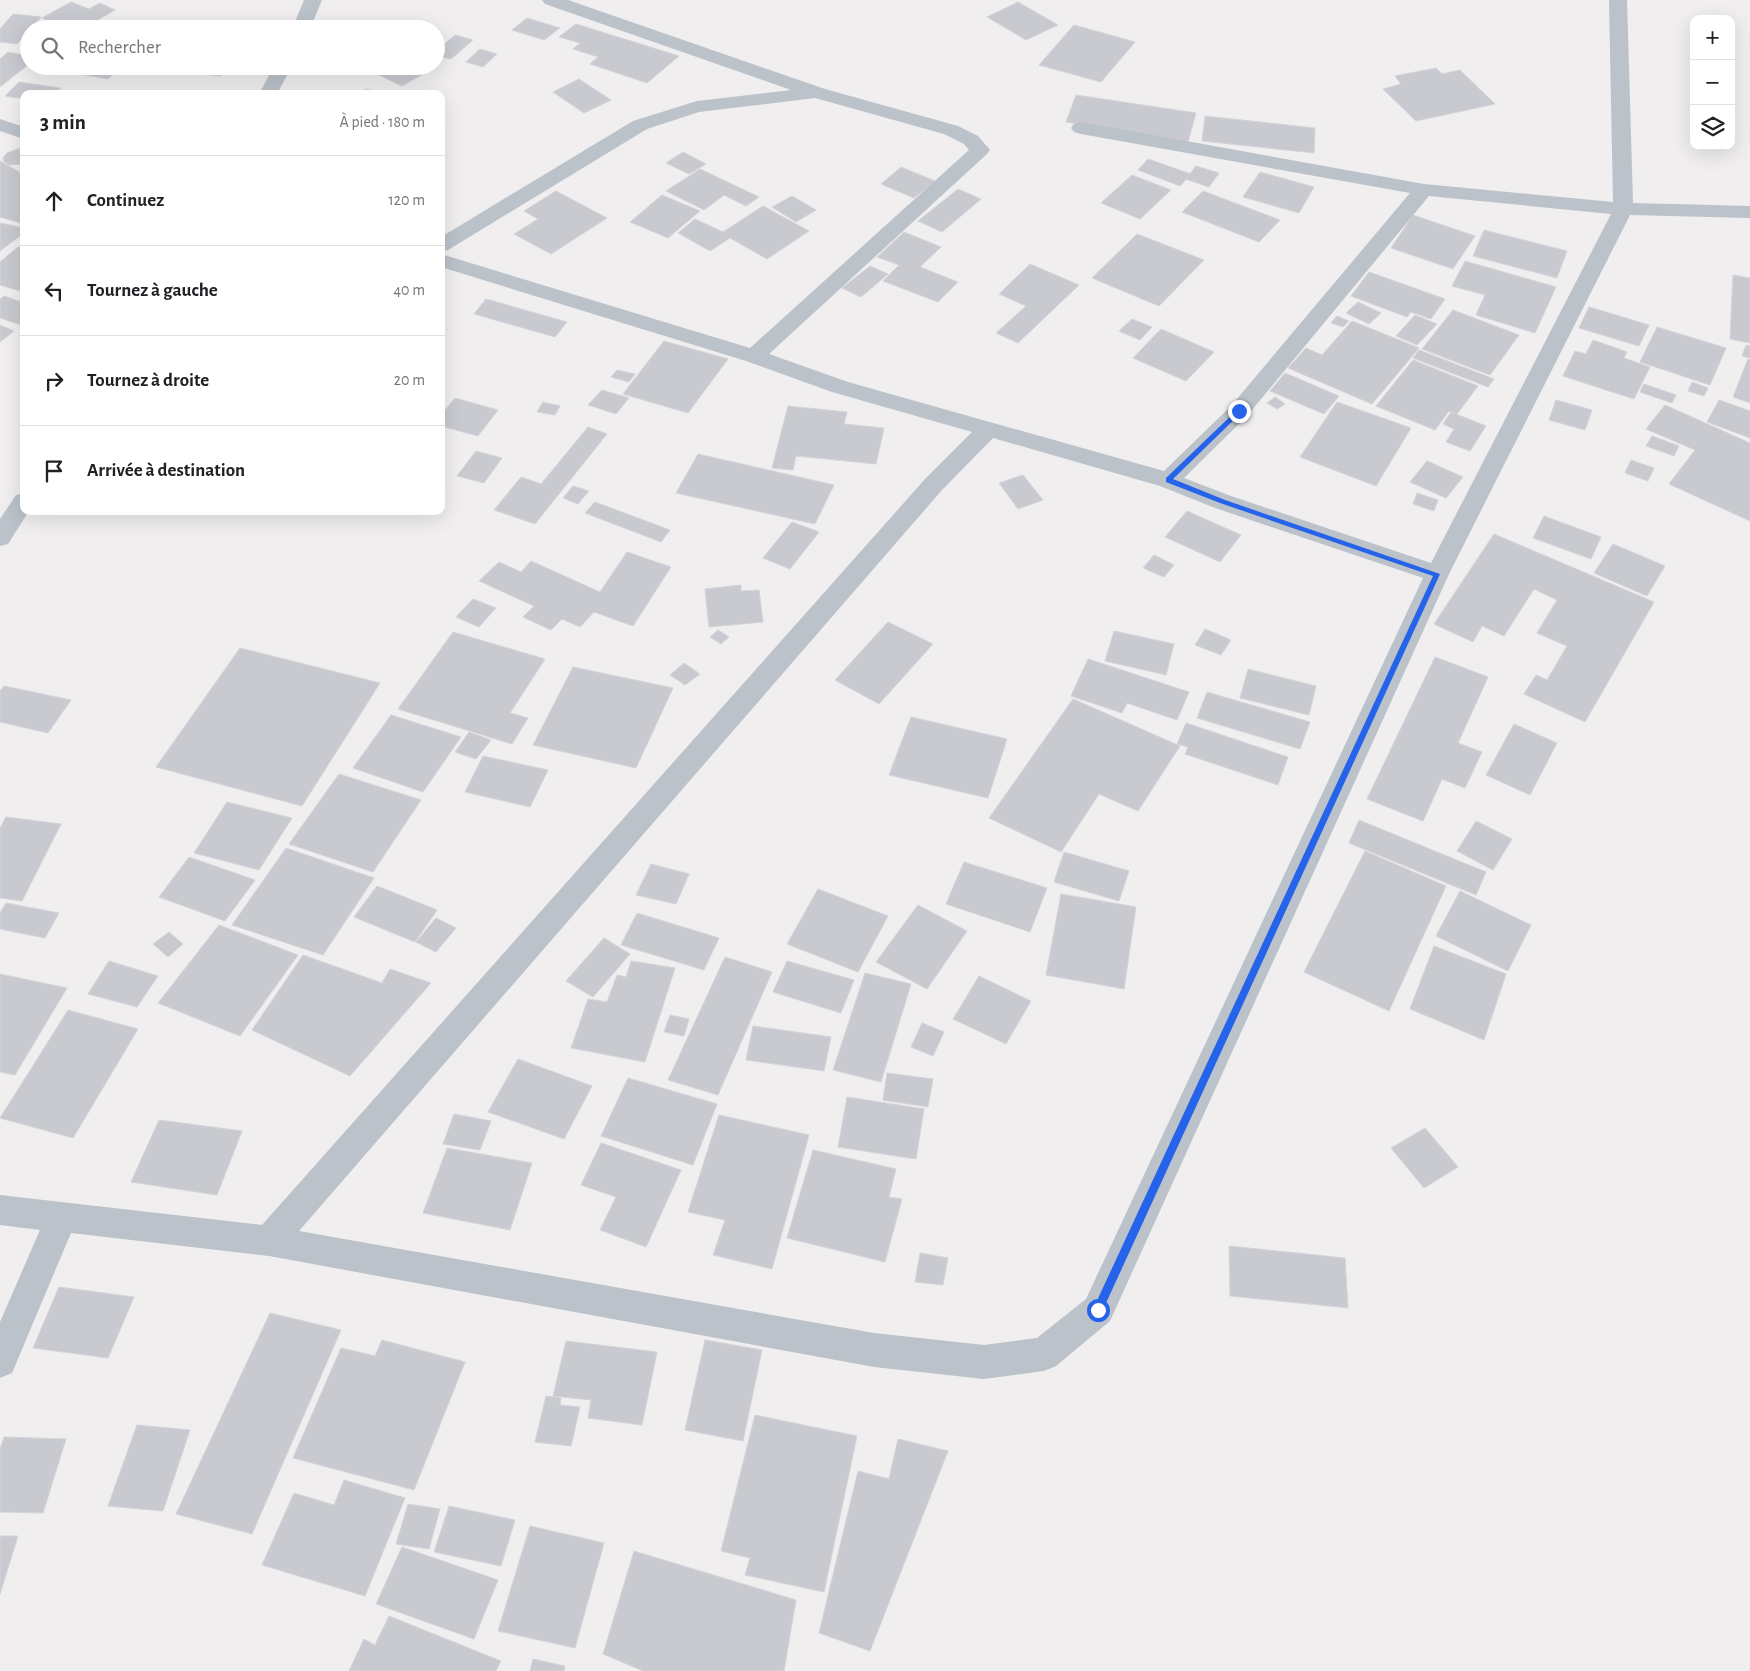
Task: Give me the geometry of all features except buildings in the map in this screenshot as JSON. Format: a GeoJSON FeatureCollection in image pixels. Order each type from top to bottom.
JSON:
{"type":"FeatureCollection","features":[{"type":"Feature","properties":{"kind":"street"},"geometry":{"type":"LineString","coordinates":[[305,20],[313,0]]}},
{"type":"Feature","properties":{"kind":"street"},"geometry":{"type":"LineString","coordinates":[[550,0],[818,92],[951,130],[971,140],[980,150],[754,356]]}},
{"type":"Feature","properties":{"kind":"street"},"geometry":{"type":"LineString","coordinates":[[0,1210],[269,1241],[874,1350],[984,1362],[1044,1354],[1098,1310],[1437,574],[1622,209],[1618,0]]}},
{"type":"Feature","properties":{"kind":"street"},"geometry":{"type":"LineString","coordinates":[[270,90],[278,75]]}},
{"type":"Feature","properties":{"kind":"street"},"geometry":{"type":"LineString","coordinates":[[445,244],[640,125],[697,107],[818,92]]}},
{"type":"Feature","properties":{"kind":"street"},"geometry":{"type":"LineString","coordinates":[[0,125],[20,132]]}},
{"type":"Feature","properties":{"kind":"street"},"geometry":{"type":"LineString","coordinates":[[1081,128],[1424,190],[1622,209],[1750,212]]}},
{"type":"Feature","properties":{"kind":"street"},"geometry":{"type":"LineString","coordinates":[[1168,480],[1239,411],[1424,190]]}},
{"type":"Feature","properties":{"kind":"street"},"geometry":{"type":"LineString","coordinates":[[445,261],[754,356],[840,387],[1168,480],[1223,502],[1437,574]]}},
{"type":"Feature","properties":{"kind":"street"},"geometry":{"type":"LineString","coordinates":[[269,1241],[934,484],[988,429]]}},
{"type":"Feature","properties":{"kind":"street"},"geometry":{"type":"LineString","coordinates":[[0,538],[20,507]]}},
{"type":"Feature","properties":{"kind":"street"},"geometry":{"type":"LineString","coordinates":[[0,1361],[62,1217]]}},
{"type":"Feature","properties":{"kind":"route"},"geometry":{"type":"LineString","coordinates":[[1098,1310],[1437,574],[1223,502],[1168,480],[1239,411]]}}]}
